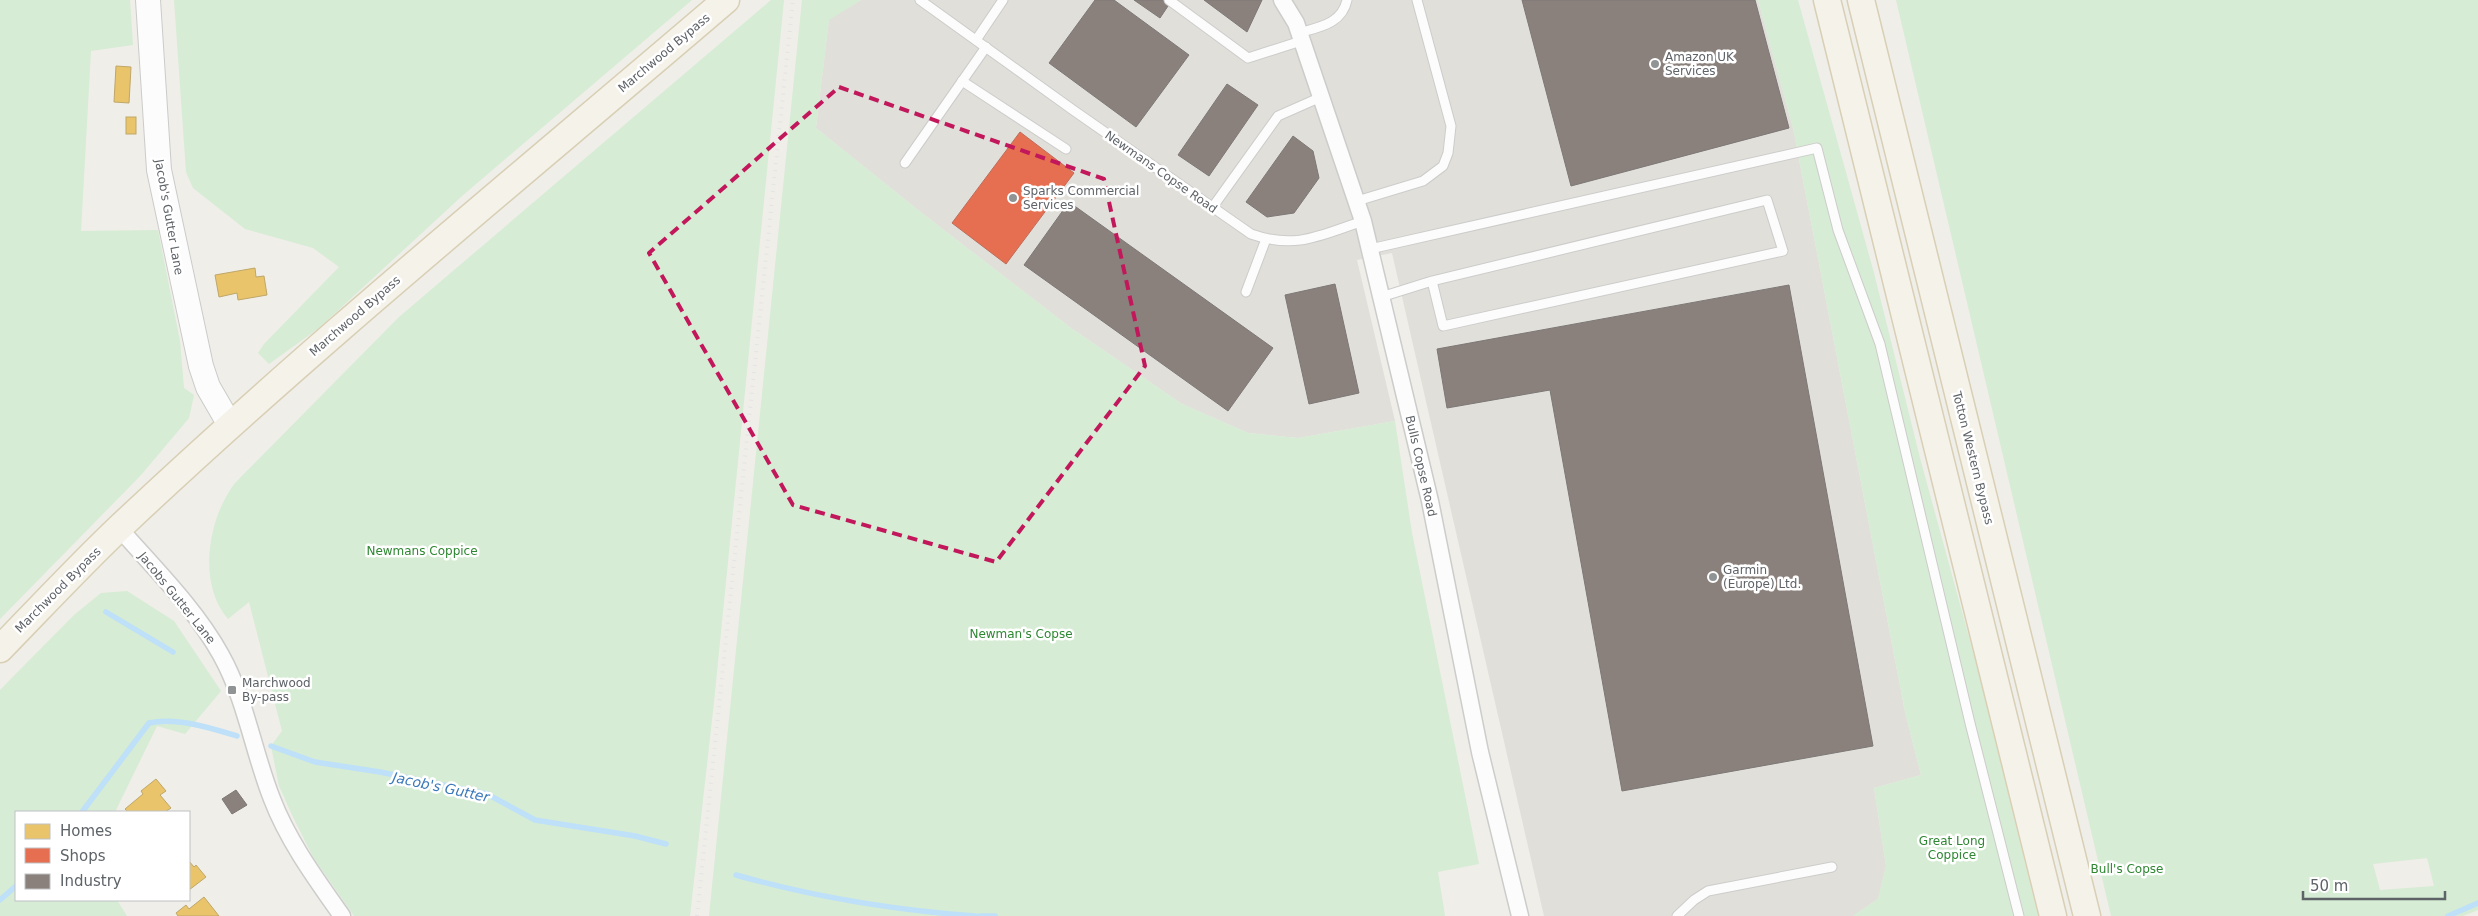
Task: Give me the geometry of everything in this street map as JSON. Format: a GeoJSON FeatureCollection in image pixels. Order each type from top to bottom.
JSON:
{"type":"FeatureCollection","features":[{"type":"Feature","properties":{"kind":"main road","name":"Marchwood Bypass"},"geometry":{"type":"LineString","coordinates":[[0,649],[119,528],[230,425],[367,305],[726,0]]}},
{"type":"Feature","properties":{"kind":"main road"},"geometry":{"type":"LineString","coordinates":[[1827,0],[2053,916]]}},
{"type":"Feature","properties":{"kind":"main road","name":"Totton Western Bypass"},"geometry":{"type":"LineString","coordinates":[[1861,0],[2087,916]]}},
{"type":"Feature","properties":{"kind":"street","name":"Jacob's Gutter Lane"},"geometry":{"type":"LineString","coordinates":[[148,0],[159,170],[201,366],[208,388],[230,425]]}},
{"type":"Feature","properties":{"kind":"street","name":"Bulls Copse Road"},"geometry":{"type":"LineString","coordinates":[[1282,0],[1299,32],[1364,221],[1430,501],[1480,752],[1520,916]]}},
{"type":"Feature","properties":{"kind":"street","name":"Bulls Copse Road"},"geometry":{"type":"LineString","coordinates":[[1295,0],[1299,32]]}},
{"type":"Feature","properties":{"kind":"street","name":"Jacobs Gutter Lane"},"geometry":{"type":"LineString","coordinates":[[119,528],[183,601],[222,656],[244,708],[262,772],[278,812],[303,858],[342,916]]}},
{"type":"Feature","properties":{"kind":"lane","name":"Newmans Copse Road"},"geometry":{"type":"LineString","coordinates":[[920,0],[1251,234],[1266,239],[1290,242],[1310,239],[1364,221]]}},
{"type":"Feature","properties":{"kind":"lane"},"geometry":{"type":"LineString","coordinates":[[976,40],[1003,0]]}},
{"type":"Feature","properties":{"kind":"lane"},"geometry":{"type":"LineString","coordinates":[[1169,0],[1248,58],[1299,32],[1333,22],[1340,16],[1347,0]]}},
{"type":"Feature","properties":{"kind":"lane"},"geometry":{"type":"LineString","coordinates":[[1357,201],[1423,181],[1442,166],[1448,152],[1451,126],[1417,0]]}},
{"type":"Feature","properties":{"kind":"lane"},"geometry":{"type":"LineString","coordinates":[[905,162],[986,47]]}},
{"type":"Feature","properties":{"kind":"lane"},"geometry":{"type":"LineString","coordinates":[[962,81],[1066,149]]}},
{"type":"Feature","properties":{"kind":"lane"},"geometry":{"type":"LineString","coordinates":[[1212,208],[1274,120],[1282,113],[1321,97]]}},
{"type":"Feature","properties":{"kind":"lane"},"geometry":{"type":"LineString","coordinates":[[1370,249],[1817,148],[1838,230],[1880,344],[1970,723],[2019,916]]}},
{"type":"Feature","properties":{"kind":"lane"},"geometry":{"type":"LineString","coordinates":[[1381,297],[1432,281],[1767,200],[1783,251],[1443,326],[1432,281]]}},
{"type":"Feature","properties":{"kind":"lane"},"geometry":{"type":"LineString","coordinates":[[1246,292],[1266,239]]}},
{"type":"Feature","properties":{"kind":"lane"},"geometry":{"type":"LineString","coordinates":[[1677,916],[1694,900],[1708,891],[1832,867]]}},
{"type":"Feature","properties":{"kind":"highlighted area"},"geometry":{"type":"Polygon","coordinates":[[[839,87],[1104,179],[1145,366],[996,562],[793,505],[649,253],[839,87]]]}},
{"type":"Feature","properties":{"kind":"shaded area"},"geometry":{"type":"Polygon","coordinates":[[[861,0],[1758,0],[1793,128],[1905,712],[1921,775],[1874,788],[1886,866],[1878,899],[1853,916],[1544,916],[1392,253],[1357,260],[1395,421],[1298,438],[1248,433],[1182,404],[1071,328],[918,210],[816,128],[829,19],[861,0]]]}},
{"type":"Feature","properties":{"kind":"green space"},"geometry":{"type":"Polygon","coordinates":[[[0,0],[130,0],[133,45],[91,51],[81,231],[158,230],[180,341],[184,388],[194,395],[189,418],[141,475],[0,619],[0,0]]]}},
{"type":"Feature","properties":{"kind":"green space"},"geometry":{"type":"Polygon","coordinates":[[[174,0],[692,0],[462,196],[319,328],[269,364],[258,353],[264,344],[339,267],[313,248],[245,229],[193,188],[186,172],[174,0]]]}},
{"type":"Feature","properties":{"kind":"green space","name":"Newmans Coppice"},"geometry":{"type":"Polygon","coordinates":[[[771,0],[784,0],[714,702],[690,916],[354,916],[313,857],[279,786],[271,746],[282,731],[249,602],[228,619],[218,604],[212,587],[209,569],[210,551],[218,514],[235,483],[399,317],[771,0]]]}},
{"type":"Feature","properties":{"kind":"green space","name":"Newman's Copse"},"geometry":{"type":"Polygon","coordinates":[[[802,0],[861,0],[829,20],[816,128],[918,210],[1071,328],[1182,404],[1248,433],[1298,438],[1395,421],[1412,533],[1479,864],[1438,872],[1445,916],[709,916],[802,0]]]}},
{"type":"Feature","properties":{"kind":"green space","name":"Great Long Coppice"},"geometry":{"type":"Polygon","coordinates":[[[1758,0],[1798,0],[1874,273],[1920,458],[1976,663],[2038,916],[1853,916],[1878,899],[1886,866],[1874,788],[1921,775],[1905,712],[1793,128],[1758,0]]]}},
{"type":"Feature","properties":{"kind":"green space","name":"Bull's Copse"},"geometry":{"type":"Polygon","coordinates":[[[1896,0],[2478,0],[2478,910],[2463,916],[2111,916],[1896,0]],[[2427,858],[2373,864],[2380,890],[2434,886],[2427,858]]]}},
{"type":"Feature","properties":{"kind":"green space"},"geometry":{"type":"Polygon","coordinates":[[[127,591],[174,621],[221,691],[185,734],[157,726],[115,811],[15,811],[15,901],[118,901],[127,916],[0,916],[0,690],[74,615],[101,593],[127,591]]]}},
{"type":"Feature","properties":{"kind":"building: Homes"},"geometry":{"type":"Polygon","coordinates":[[[116,66],[131,67],[129,103],[114,102],[116,66]]]}},
{"type":"Feature","properties":{"kind":"building: Homes"},"geometry":{"type":"Polygon","coordinates":[[[126,117],[136,117],[136,134],[126,134],[126,117]]]}},
{"type":"Feature","properties":{"kind":"building: Homes"},"geometry":{"type":"Polygon","coordinates":[[[255,268],[256,277],[264,276],[267,295],[238,300],[237,293],[219,297],[215,275],[255,268]]]}},
{"type":"Feature","properties":{"kind":"building: Homes"},"geometry":{"type":"Polygon","coordinates":[[[156,779],[166,791],[160,795],[171,808],[166,811],[127,811],[125,809],[143,794],[141,791],[156,779]]]}},
{"type":"Feature","properties":{"kind":"building: Homes"},"geometry":{"type":"Polygon","coordinates":[[[190,862],[194,867],[196,865],[206,877],[190,889],[190,862]]]}},
{"type":"Feature","properties":{"kind":"building: Homes"},"geometry":{"type":"Polygon","coordinates":[[[204,897],[219,916],[178,916],[176,913],[186,905],[189,909],[204,897]]]}},
{"type":"Feature","properties":{"kind":"building: Shops","name":"Sparks Commercial Services"},"geometry":{"type":"Polygon","coordinates":[[[1020,132],[1074,173],[1006,264],[952,223],[1020,132]]]}},
{"type":"Feature","properties":{"kind":"building: Industry"},"geometry":{"type":"Polygon","coordinates":[[[1095,0],[1114,0],[1189,55],[1136,127],[1049,63],[1095,0]]]}},
{"type":"Feature","properties":{"kind":"building: Industry"},"geometry":{"type":"Polygon","coordinates":[[[1134,0],[1166,0],[1170,3],[1160,18],[1134,0]]]}},
{"type":"Feature","properties":{"kind":"building: Industry"},"geometry":{"type":"Polygon","coordinates":[[[1204,0],[1262,0],[1247,32],[1204,0]]]}},
{"type":"Feature","properties":{"kind":"building: Industry","name":"Amazon UK Services"},"geometry":{"type":"Polygon","coordinates":[[[1522,0],[1755,0],[1789,128],[1571,186],[1522,0]]]}},
{"type":"Feature","properties":{"kind":"building: Industry"},"geometry":{"type":"Polygon","coordinates":[[[1227,84],[1258,105],[1209,176],[1178,155],[1227,84]]]}},
{"type":"Feature","properties":{"kind":"building: Industry"},"geometry":{"type":"Polygon","coordinates":[[[1293,136],[1313,151],[1319,178],[1294,213],[1267,217],[1246,202],[1293,136]]]}},
{"type":"Feature","properties":{"kind":"building: Industry"},"geometry":{"type":"Polygon","coordinates":[[[1069,202],[1273,348],[1228,411],[1024,265],[1069,202]]]}},
{"type":"Feature","properties":{"kind":"building: Industry"},"geometry":{"type":"Polygon","coordinates":[[[1335,284],[1359,393],[1309,404],[1285,295],[1335,284]]]}},
{"type":"Feature","properties":{"kind":"building: Industry","name":"Garmin (Europe) Ltd."},"geometry":{"type":"Polygon","coordinates":[[[1789,285],[1873,746],[1622,791],[1550,390],[1447,408],[1437,349],[1789,285]]]}},
{"type":"Feature","properties":{"kind":"building: Industry"},"geometry":{"type":"Polygon","coordinates":[[[236,790],[247,805],[232,814],[222,799],[236,790]]]}},
{"type":"Feature","properties":{"kind":"waterway"},"geometry":{"type":"LineString","coordinates":[[106,612],[173,652]]}},
{"type":"Feature","properties":{"kind":"waterway","name":"Jacob's Gutter"},"geometry":{"type":"LineString","coordinates":[[83,811],[149,723],[182,722],[237,736]]}},
{"type":"Feature","properties":{"kind":"waterway","name":"Jacob's Gutter"},"geometry":{"type":"LineString","coordinates":[[271,746],[315,762],[380,772],[487,794],[535,820],[635,836],[666,844]]}},
{"type":"Feature","properties":{"kind":"waterway","name":"Jacob's Gutter"},"geometry":{"type":"LineString","coordinates":[[736,875],[854,902],[975,916]]}},
{"type":"Feature","properties":{"kind":"waterway","name":"Jacob's Gutter"},"geometry":{"type":"LineString","coordinates":[[0,900],[15,887]]}},
{"type":"Feature","properties":{"kind":"waterway"},"geometry":{"type":"LineString","coordinates":[[2448,916],[2478,903]]}},
{"type":"Feature","properties":{"kind":"waterway","name":"Jacob's Gutter"},"geometry":{"type":"LineString","coordinates":[[979,916],[995,916]]}},
{"type":"Feature","properties":{"kind":"railway"},"geometry":{"type":"LineString","coordinates":[[697,916],[793,0]]}},
{"type":"Feature","properties":{"kind":"place","name":"Amazon UK Services"},"geometry":{"type":"Point","coordinates":[1655,64]}},
{"type":"Feature","properties":{"kind":"place","name":"Sparks Commercial Services"},"geometry":{"type":"Point","coordinates":[1013,198]}},
{"type":"Feature","properties":{"kind":"place","name":"Garmin (Europe) Ltd."},"geometry":{"type":"Point","coordinates":[1713,577]}},
{"type":"Feature","properties":{"kind":"place","name":"Marchwood By-pass"},"geometry":{"type":"Point","coordinates":[232,690]}}]}
